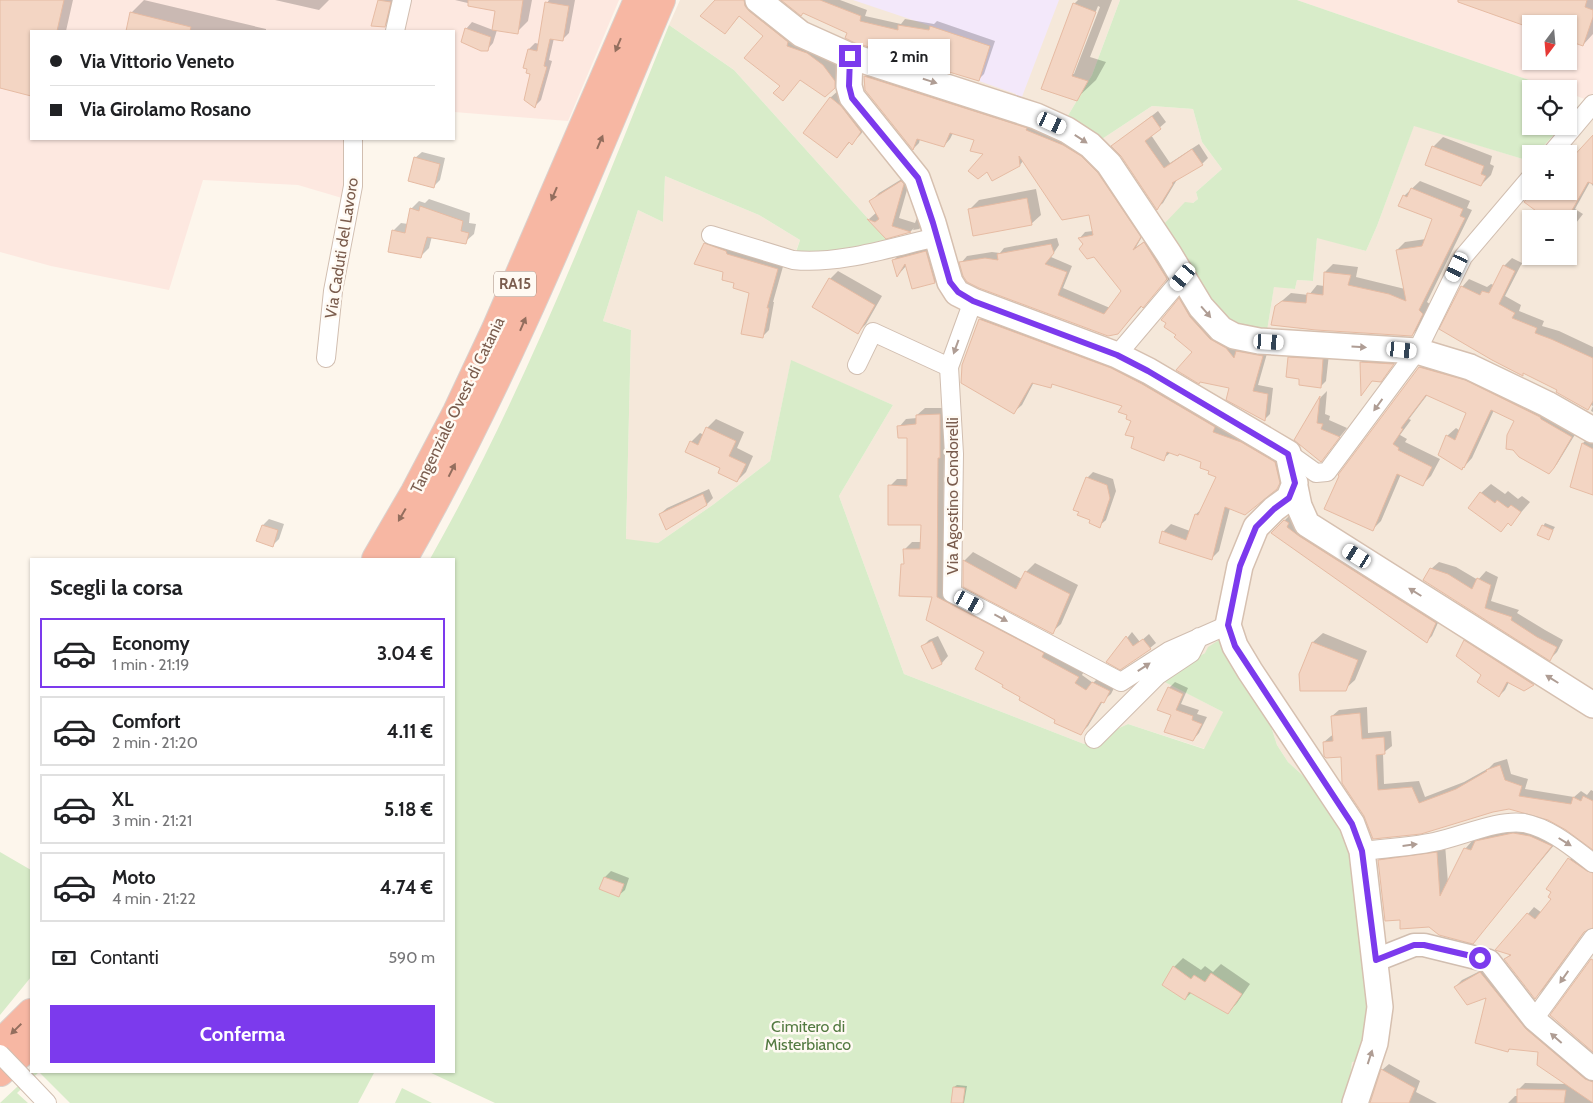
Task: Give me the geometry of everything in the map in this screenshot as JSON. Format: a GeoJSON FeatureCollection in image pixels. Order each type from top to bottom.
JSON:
{"type":"FeatureCollection","features":[{"type":"Feature","properties":{"kind":"highway","name":"Tangenziale Ovest di Catania"},"geometry":{"type":"LineString","coordinates":[[377,558],[415,492],[496,329],[638,0]]}},
{"type":"Feature","properties":{"kind":"highway","name":"Tangenziale Ovest di Catania"},"geometry":{"type":"LineString","coordinates":[[404,558],[472,431],[517,337],[661,0]]}},
{"type":"Feature","properties":{"kind":"highway"},"geometry":{"type":"LineString","coordinates":[[0,1044],[30,1014]]}},
{"type":"Feature","properties":{"kind":"highway"},"geometry":{"type":"LineString","coordinates":[[0,1072],[30,1045]]}},
{"type":"Feature","properties":{"kind":"main road"},"geometry":{"type":"LineString","coordinates":[[758,0],[801,34],[850,56],[1036,116],[1067,130],[1090,145],[1109,164],[1201,307],[1221,329],[1234,336],[1259,341],[1417,351],[1470,367],[1547,404],[1593,430]]}},
{"type":"Feature","properties":{"kind":"main road"},"geometry":{"type":"LineString","coordinates":[[850,56],[849,86],[852,98],[918,178],[950,282],[958,292],[973,301],[1117,355],[1148,371],[1288,454],[1306,478],[1300,506],[1306,524],[1593,706]]}},
{"type":"Feature","properties":{"kind":"main road"},"geometry":{"type":"LineString","coordinates":[[1306,478],[1289,498],[1274,509],[1256,527],[1240,566],[1228,625],[1235,646],[1250,671],[1352,824],[1362,851],[1380,1007],[1374,1043],[1355,1103]]}},
{"type":"Feature","properties":{"kind":"street"},"geometry":{"type":"LineString","coordinates":[[395,30],[402,0]]}},
{"type":"Feature","properties":{"kind":"street"},"geometry":{"type":"LineString","coordinates":[[1559,145],[1593,104]]}},
{"type":"Feature","properties":{"kind":"street","name":"Via Caduti del Lavoro"},"geometry":{"type":"LineString","coordinates":[[326,358],[333,291],[353,186],[353,140]]}},
{"type":"Feature","properties":{"kind":"street"},"geometry":{"type":"LineString","coordinates":[[1306,478],[1327,472],[1417,351],[1463,257],[1522,188]]}},
{"type":"Feature","properties":{"kind":"street"},"geometry":{"type":"LineString","coordinates":[[711,235],[793,260],[802,261],[843,258],[936,236]]}},
{"type":"Feature","properties":{"kind":"street"},"geometry":{"type":"LineString","coordinates":[[1117,355],[1183,277]]}},
{"type":"Feature","properties":{"kind":"street","name":"Via Agostino Condorelli"},"geometry":{"type":"LineString","coordinates":[[973,301],[949,368],[954,454],[952,593],[1121,682],[1168,651],[1228,625]]}},
{"type":"Feature","properties":{"kind":"street"},"geometry":{"type":"LineString","coordinates":[[857,365],[873,332],[949,368]]}},
{"type":"Feature","properties":{"kind":"street"},"geometry":{"type":"LineString","coordinates":[[1094,739],[1158,675],[1191,653],[1200,637]]}},
{"type":"Feature","properties":{"kind":"street"},"geometry":{"type":"LineString","coordinates":[[1362,851],[1432,843],[1503,823],[1522,823],[1565,841],[1593,863]]}},
{"type":"Feature","properties":{"kind":"street"},"geometry":{"type":"LineString","coordinates":[[1534,1019],[1593,938]]}},
{"type":"Feature","properties":{"kind":"street"},"geometry":{"type":"LineString","coordinates":[[1376,960],[1414,945],[1424,945],[1489,961],[1534,1019],[1593,1069]]}},
{"type":"Feature","properties":{"kind":"street"},"geometry":{"type":"LineString","coordinates":[[0,1054],[47,1103]]}},
{"type":"Feature","properties":{"kind":"shaded area"},"geometry":{"type":"Polygon","coordinates":[[[0,0],[619,0],[568,121],[455,112],[455,30],[30,30],[30,140],[350,140],[342,198],[298,185],[203,180],[169,290],[51,266],[0,252],[0,0]]]}},
{"type":"Feature","properties":{"kind":"shaded area"},"geometry":{"type":"Polygon","coordinates":[[[680,0],[1120,0],[1092,75],[1066,119],[1099,141],[1152,106],[1193,109],[1202,142],[1222,169],[1196,192],[1198,199],[1193,203],[1267,331],[1274,286],[1295,289],[1297,280],[1313,281],[1317,237],[1366,251],[1414,125],[1522,159],[1522,200],[1577,200],[1577,145],[1544,145],[1554,135],[1577,135],[1577,115],[1593,93],[1593,1103],[1346,1103],[1352,1062],[1310,782],[1288,762],[1277,745],[1266,711],[1205,653],[1160,679],[1223,712],[1205,749],[1128,724],[1084,744],[904,674],[839,496],[893,405],[791,361],[770,461],[714,504],[658,543],[626,540],[631,330],[603,321],[638,210],[663,222],[665,176],[759,215],[800,240],[795,254],[889,242],[734,70],[669,25],[680,0]]]}},
{"type":"Feature","properties":{"kind":"shaded area"},"geometry":{"type":"Polygon","coordinates":[[[853,0],[1059,0],[1020,102],[1014,100],[1016,94],[979,81],[990,46],[853,0]]]}},
{"type":"Feature","properties":{"kind":"shaded area"},"geometry":{"type":"Polygon","coordinates":[[[1297,0],[1593,0],[1593,93],[1587,100],[1577,96],[1577,80],[1529,80],[1297,0]]]}},
{"type":"Feature","properties":{"kind":"green space"},"geometry":{"type":"Polygon","coordinates":[[[1120,0],[1297,0],[1529,80],[1522,80],[1522,135],[1554,135],[1544,145],[1522,145],[1522,159],[1414,126],[1366,251],[1317,238],[1313,281],[1297,280],[1295,289],[1274,287],[1267,331],[1234,323],[1216,311],[1163,225],[1185,202],[1193,203],[1198,199],[1196,192],[1222,169],[1202,142],[1193,109],[1152,106],[1099,141],[1066,119],[1092,75],[1120,0]]]}},
{"type":"Feature","properties":{"kind":"green space","name":"Cimitero di Misterbianco"},"geometry":{"type":"Polygon","coordinates":[[[669,25],[734,70],[889,242],[839,253],[795,255],[800,240],[759,215],[665,176],[663,222],[638,210],[603,321],[631,330],[626,539],[658,543],[714,504],[770,461],[791,360],[893,405],[839,496],[904,674],[1084,744],[1128,724],[1204,749],[1223,712],[1159,679],[1205,653],[1208,647],[1224,637],[1266,711],[1277,745],[1288,762],[1310,782],[1346,832],[1354,871],[1370,1009],[1359,1061],[1352,1062],[1351,1071],[1355,1077],[1346,1103],[495,1103],[431,1073],[455,1073],[455,558],[431,558],[498,429],[587,229],[669,25]]]}},
{"type":"Feature","properties":{"kind":"green space"},"geometry":{"type":"Polygon","coordinates":[[[0,852],[30,869],[30,978],[0,1015],[0,852]]]}},
{"type":"Feature","properties":{"kind":"green space"},"geometry":{"type":"Polygon","coordinates":[[[32,1073],[38,1073],[17,1093],[28,1103],[0,1103],[32,1073]]]}},
{"type":"Feature","properties":{"kind":"green space"},"geometry":{"type":"Polygon","coordinates":[[[40,1073],[374,1073],[358,1103],[70,1103],[40,1073]]]}},
{"type":"Feature","properties":{"kind":"green space"},"geometry":{"type":"Polygon","coordinates":[[[402,1088],[432,1103],[395,1103],[402,1088]]]}},
{"type":"Feature","properties":{"kind":"building"},"geometry":{"type":"Polygon","coordinates":[[[0,0],[64,0],[57,30],[30,30],[30,96],[0,88],[0,0]]]}},
{"type":"Feature","properties":{"kind":"building"},"geometry":{"type":"Polygon","coordinates":[[[378,0],[391,2],[385,27],[371,26],[378,0]]]}},
{"type":"Feature","properties":{"kind":"building"},"geometry":{"type":"Polygon","coordinates":[[[468,0],[523,0],[518,34],[492,30],[495,11],[468,6],[468,0]]]}},
{"type":"Feature","properties":{"kind":"building"},"geometry":{"type":"Polygon","coordinates":[[[715,0],[744,0],[745,6],[749,11],[788,42],[787,46],[807,53],[823,65],[835,81],[835,88],[825,97],[800,80],[783,101],[773,93],[780,86],[744,58],[763,36],[739,16],[725,34],[700,16],[715,0]]]}},
{"type":"Feature","properties":{"kind":"building"},"geometry":{"type":"Polygon","coordinates":[[[781,0],[820,0],[861,16],[860,21],[898,30],[898,25],[929,30],[930,26],[990,46],[979,81],[896,56],[896,51],[874,45],[873,48],[855,43],[845,38],[847,33],[803,13],[801,16],[781,0]]]}},
{"type":"Feature","properties":{"kind":"building"},"geometry":{"type":"Polygon","coordinates":[[[1458,0],[1587,0],[1585,7],[1593,10],[1593,17],[1583,46],[1578,44],[1578,15],[1522,15],[1522,25],[1458,2],[1458,0]]]}},
{"type":"Feature","properties":{"kind":"building"},"geometry":{"type":"Polygon","coordinates":[[[545,2],[569,6],[563,41],[550,39],[544,66],[547,67],[535,108],[524,100],[530,74],[526,73],[527,69],[523,68],[528,49],[537,51],[545,2]]]}},
{"type":"Feature","properties":{"kind":"building"},"geometry":{"type":"Polygon","coordinates":[[[1073,3],[1096,12],[1072,76],[1088,81],[1077,101],[1041,89],[1073,3]]]}},
{"type":"Feature","properties":{"kind":"building"},"geometry":{"type":"Polygon","coordinates":[[[130,12],[191,27],[190,30],[126,30],[130,12]]]}},
{"type":"Feature","properties":{"kind":"building"},"geometry":{"type":"Polygon","coordinates":[[[465,28],[491,37],[488,51],[481,51],[461,42],[465,28]]]}},
{"type":"Feature","properties":{"kind":"building"},"geometry":{"type":"Polygon","coordinates":[[[864,76],[1027,128],[1026,130],[1063,145],[1081,156],[1098,173],[1141,237],[1133,250],[1144,242],[1167,279],[1118,334],[1108,336],[967,282],[959,262],[985,258],[998,260],[997,254],[1051,244],[1054,253],[1045,264],[1067,272],[1058,295],[1104,314],[1121,291],[1094,257],[1087,259],[1079,249],[1083,244],[1078,238],[1093,235],[1089,215],[1062,220],[1019,156],[1020,166],[992,181],[987,172],[978,179],[968,171],[983,154],[970,151],[974,140],[950,133],[944,147],[917,139],[913,150],[865,90],[864,76]]]}},
{"type":"Feature","properties":{"kind":"building"},"geometry":{"type":"Polygon","coordinates":[[[830,97],[841,106],[861,132],[852,145],[849,142],[837,158],[803,133],[830,97]]]}},
{"type":"Feature","properties":{"kind":"building"},"geometry":{"type":"Polygon","coordinates":[[[1152,116],[1161,129],[1145,141],[1164,168],[1192,149],[1203,165],[1172,183],[1157,210],[1121,156],[1111,146],[1152,116]]]}},
{"type":"Feature","properties":{"kind":"building"},"geometry":{"type":"Polygon","coordinates":[[[1593,135],[1593,184],[1588,182],[1572,210],[1535,210],[1524,202],[1526,200],[1577,200],[1577,152],[1593,135]]]}},
{"type":"Feature","properties":{"kind":"building"},"geometry":{"type":"Polygon","coordinates":[[[1432,146],[1484,166],[1481,174],[1486,176],[1481,186],[1425,165],[1432,146]]]}},
{"type":"Feature","properties":{"kind":"building"},"geometry":{"type":"Polygon","coordinates":[[[414,157],[440,164],[434,188],[408,181],[414,157]]]}},
{"type":"Feature","properties":{"kind":"building"},"geometry":{"type":"Polygon","coordinates":[[[901,181],[904,184],[892,226],[911,232],[886,239],[867,219],[875,222],[879,219],[869,201],[901,181]]]}},
{"type":"Feature","properties":{"kind":"building"},"geometry":{"type":"Polygon","coordinates":[[[1411,188],[1463,209],[1460,216],[1465,218],[1419,310],[1423,314],[1412,336],[1271,325],[1275,306],[1282,301],[1306,303],[1307,293],[1323,295],[1324,272],[1351,275],[1348,285],[1389,294],[1406,301],[1396,250],[1422,246],[1432,219],[1398,206],[1403,195],[1407,197],[1411,188]]]}},
{"type":"Feature","properties":{"kind":"building"},"geometry":{"type":"Polygon","coordinates":[[[1027,198],[1032,225],[973,236],[968,209],[1027,198]]]}},
{"type":"Feature","properties":{"kind":"building"},"geometry":{"type":"Polygon","coordinates":[[[420,206],[463,221],[461,231],[469,233],[466,244],[427,237],[421,258],[388,252],[392,230],[405,233],[410,208],[419,211],[420,206]]]}},
{"type":"Feature","properties":{"kind":"building"},"geometry":{"type":"Polygon","coordinates":[[[704,243],[726,251],[727,254],[778,269],[767,308],[769,308],[763,338],[741,334],[749,293],[733,288],[734,283],[722,280],[723,272],[694,264],[704,243]]]}},
{"type":"Feature","properties":{"kind":"building"},"geometry":{"type":"Polygon","coordinates":[[[926,251],[935,283],[912,289],[905,264],[897,277],[892,260],[926,251]]]}},
{"type":"Feature","properties":{"kind":"building"},"geometry":{"type":"Polygon","coordinates":[[[1503,265],[1515,271],[1499,304],[1515,313],[1512,318],[1537,328],[1535,333],[1593,358],[1593,401],[1588,410],[1556,392],[1557,390],[1523,373],[1523,376],[1492,360],[1439,329],[1461,286],[1480,295],[1482,291],[1489,293],[1503,265]]]}},
{"type":"Feature","properties":{"kind":"building"},"geometry":{"type":"Polygon","coordinates":[[[829,278],[875,305],[858,334],[812,307],[829,278]]]}},
{"type":"Feature","properties":{"kind":"building"},"geometry":{"type":"Polygon","coordinates":[[[1179,298],[1190,317],[1210,339],[1226,348],[1234,358],[1236,351],[1263,356],[1253,391],[1268,394],[1265,421],[1226,400],[1229,388],[1200,382],[1199,384],[1176,370],[1192,352],[1174,337],[1176,335],[1164,327],[1166,323],[1161,320],[1179,298]]]}},
{"type":"Feature","properties":{"kind":"building"},"geometry":{"type":"Polygon","coordinates":[[[979,319],[1111,368],[1142,384],[1215,427],[1213,432],[1241,442],[1275,462],[1280,483],[1277,489],[1245,515],[1225,507],[1212,560],[1159,543],[1162,531],[1186,540],[1195,514],[1198,515],[1216,477],[1208,474],[1209,471],[1200,468],[1201,462],[1179,454],[1178,456],[1167,452],[1164,461],[1131,448],[1134,437],[1125,435],[1131,421],[1126,419],[1127,415],[1118,412],[1122,406],[1052,384],[1051,388],[1032,383],[1014,414],[961,383],[962,365],[979,319]]]}},
{"type":"Feature","properties":{"kind":"building"},"geometry":{"type":"Polygon","coordinates":[[[1288,357],[1323,359],[1321,388],[1299,385],[1299,379],[1286,377],[1288,357]]]}},
{"type":"Feature","properties":{"kind":"building"},"geometry":{"type":"Polygon","coordinates":[[[1360,362],[1394,364],[1381,382],[1372,381],[1361,396],[1360,362]]]}},
{"type":"Feature","properties":{"kind":"building"},"geometry":{"type":"Polygon","coordinates":[[[1419,367],[1465,380],[1540,417],[1572,437],[1554,468],[1549,474],[1519,457],[1513,450],[1506,449],[1507,435],[1514,421],[1491,410],[1462,470],[1438,455],[1446,435],[1455,440],[1466,413],[1426,395],[1401,428],[1403,429],[1393,444],[1399,448],[1398,450],[1432,467],[1423,486],[1397,474],[1373,531],[1324,509],[1338,475],[1419,367]]]}},
{"type":"Feature","properties":{"kind":"building"},"geometry":{"type":"Polygon","coordinates":[[[1320,396],[1317,423],[1323,424],[1321,429],[1340,437],[1321,462],[1294,440],[1320,396]]]}},
{"type":"Feature","properties":{"kind":"building"},"geometry":{"type":"Polygon","coordinates":[[[940,414],[937,597],[1044,653],[1042,657],[1079,677],[1075,683],[1086,690],[1092,682],[1110,691],[1104,703],[1101,702],[1081,735],[1054,723],[1055,720],[1019,700],[1020,697],[1002,687],[1003,685],[975,669],[984,652],[926,620],[932,597],[899,596],[901,564],[904,564],[903,549],[920,549],[921,525],[888,525],[888,485],[907,486],[907,438],[898,438],[897,426],[916,424],[916,415],[940,414]]]}},
{"type":"Feature","properties":{"kind":"building"},"geometry":{"type":"Polygon","coordinates":[[[706,427],[736,441],[729,456],[746,464],[737,482],[718,473],[720,468],[685,452],[690,441],[698,445],[706,427]]]}},
{"type":"Feature","properties":{"kind":"building"},"geometry":{"type":"Polygon","coordinates":[[[1582,443],[1593,449],[1593,495],[1570,487],[1582,443]]]}},
{"type":"Feature","properties":{"kind":"building"},"geometry":{"type":"Polygon","coordinates":[[[1086,477],[1107,485],[1110,498],[1100,528],[1089,523],[1090,520],[1077,515],[1079,512],[1073,510],[1086,477]]]}},
{"type":"Feature","properties":{"kind":"building"},"geometry":{"type":"Polygon","coordinates":[[[1480,492],[1495,503],[1497,500],[1508,508],[1511,505],[1521,512],[1511,526],[1508,523],[1501,532],[1468,508],[1480,492]]]}},
{"type":"Feature","properties":{"kind":"building"},"geometry":{"type":"Polygon","coordinates":[[[703,494],[707,505],[666,530],[659,514],[703,494]]]}},
{"type":"Feature","properties":{"kind":"building"},"geometry":{"type":"Polygon","coordinates":[[[1284,520],[1289,523],[1287,527],[1299,536],[1436,623],[1427,643],[1271,533],[1284,520]]]}},
{"type":"Feature","properties":{"kind":"building"},"geometry":{"type":"Polygon","coordinates":[[[262,525],[278,530],[273,547],[256,541],[262,525]]]}},
{"type":"Feature","properties":{"kind":"building"},"geometry":{"type":"Polygon","coordinates":[[[1542,525],[1553,530],[1549,540],[1537,535],[1542,525]]]}},
{"type":"Feature","properties":{"kind":"building"},"geometry":{"type":"Polygon","coordinates":[[[963,560],[1016,589],[1025,571],[1070,594],[1053,634],[963,587],[963,560]]]}},
{"type":"Feature","properties":{"kind":"building"},"geometry":{"type":"Polygon","coordinates":[[[1430,568],[1448,574],[1472,589],[1477,578],[1491,585],[1485,608],[1512,617],[1511,620],[1557,647],[1550,661],[1423,580],[1430,568]]]}},
{"type":"Feature","properties":{"kind":"building"},"geometry":{"type":"Polygon","coordinates":[[[1126,636],[1133,646],[1143,639],[1151,649],[1120,670],[1106,662],[1126,636]]]}},
{"type":"Feature","properties":{"kind":"building"},"geometry":{"type":"Polygon","coordinates":[[[1464,640],[1534,685],[1524,691],[1507,682],[1499,697],[1477,682],[1481,675],[1456,656],[1464,640]]]}},
{"type":"Feature","properties":{"kind":"building"},"geometry":{"type":"Polygon","coordinates":[[[932,641],[942,664],[932,669],[921,646],[932,641]]]}},
{"type":"Feature","properties":{"kind":"building"},"geometry":{"type":"Polygon","coordinates":[[[1312,642],[1358,660],[1346,691],[1300,691],[1299,674],[1312,642]]]}},
{"type":"Feature","properties":{"kind":"building"},"geometry":{"type":"Polygon","coordinates":[[[1168,687],[1183,694],[1176,710],[1193,716],[1192,720],[1202,724],[1193,741],[1164,732],[1171,715],[1157,710],[1168,687]]]}},
{"type":"Feature","properties":{"kind":"building"},"geometry":{"type":"Polygon","coordinates":[[[1360,713],[1362,739],[1384,737],[1385,754],[1376,755],[1378,790],[1412,787],[1419,803],[1456,789],[1486,770],[1500,765],[1505,780],[1522,786],[1519,796],[1571,804],[1573,797],[1581,801],[1583,796],[1593,801],[1593,850],[1566,830],[1548,820],[1509,809],[1421,834],[1373,839],[1364,816],[1342,783],[1341,757],[1326,758],[1324,756],[1323,742],[1333,741],[1331,716],[1360,713]]]}},
{"type":"Feature","properties":{"kind":"building"},"geometry":{"type":"Polygon","coordinates":[[[1513,833],[1530,836],[1552,846],[1473,944],[1439,935],[1429,927],[1400,929],[1400,920],[1385,921],[1378,860],[1437,852],[1440,896],[1464,848],[1471,850],[1475,841],[1513,833]]]}},
{"type":"Feature","properties":{"kind":"building"},"geometry":{"type":"Polygon","coordinates":[[[1568,858],[1593,873],[1593,928],[1584,932],[1535,999],[1504,959],[1511,955],[1495,950],[1527,913],[1535,919],[1551,899],[1548,897],[1551,892],[1546,889],[1568,858]]]}},
{"type":"Feature","properties":{"kind":"building"},"geometry":{"type":"Polygon","coordinates":[[[604,877],[624,884],[619,897],[599,889],[604,877]]]}},
{"type":"Feature","properties":{"kind":"building"},"geometry":{"type":"Polygon","coordinates":[[[1591,959],[1593,960],[1593,1052],[1550,1015],[1591,959]]]}},
{"type":"Feature","properties":{"kind":"building"},"geometry":{"type":"Polygon","coordinates":[[[1173,966],[1191,979],[1194,975],[1205,982],[1211,973],[1242,994],[1228,1014],[1189,992],[1185,1000],[1162,985],[1173,966]]]}},
{"type":"Feature","properties":{"kind":"building"},"geometry":{"type":"Polygon","coordinates":[[[1480,972],[1526,1029],[1585,1079],[1593,1082],[1593,1103],[1537,1065],[1538,1052],[1509,1049],[1508,1052],[1475,1043],[1486,998],[1467,1005],[1454,987],[1480,972]]]}},
{"type":"Feature","properties":{"kind":"building"},"geometry":{"type":"Polygon","coordinates":[[[1381,1069],[1415,1088],[1409,1103],[1370,1103],[1381,1069]]]}},
{"type":"Feature","properties":{"kind":"building"},"geometry":{"type":"Polygon","coordinates":[[[953,1087],[965,1088],[963,1103],[951,1103],[953,1087]]]}},
{"type":"Feature","properties":{"kind":"building"},"geometry":{"type":"Polygon","coordinates":[[[1517,1089],[1566,1090],[1564,1103],[1517,1103],[1517,1089]]]}},
{"type":"Feature","properties":{"kind":"route"},"geometry":{"type":"LineString","coordinates":[[850,56],[848,66],[852,98],[918,178],[950,282],[958,292],[973,301],[1117,355],[1148,371],[1288,454],[1295,483],[1289,498],[1274,509],[1256,527],[1240,566],[1228,625],[1235,646],[1352,824],[1362,851],[1376,960],[1414,945],[1424,945],[1480,958]]}}]}
